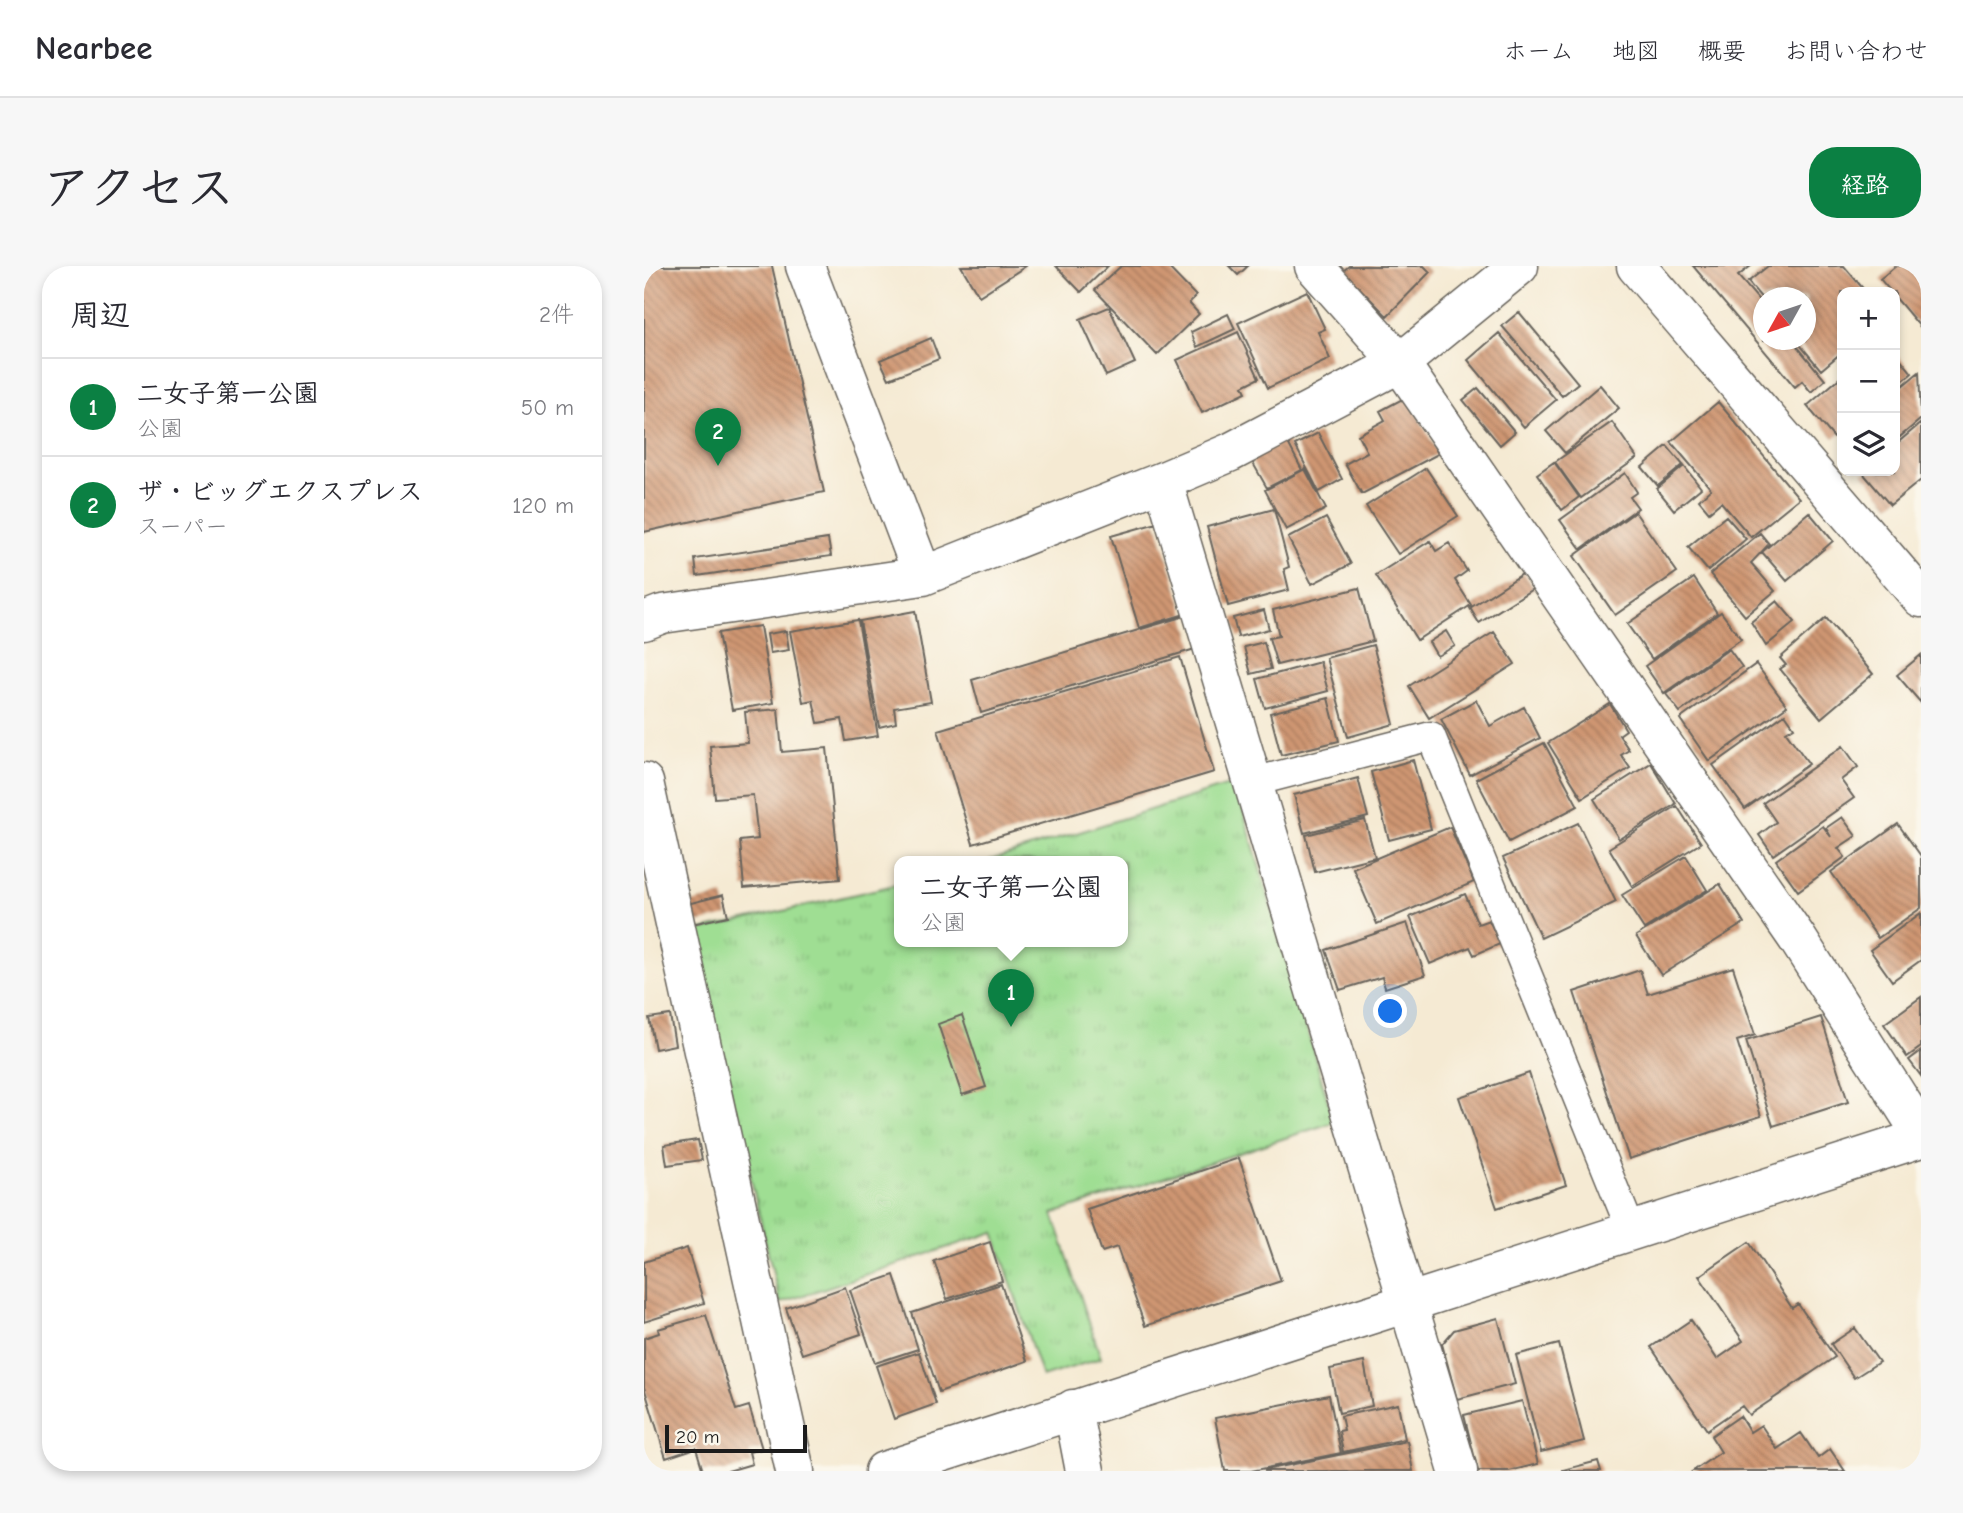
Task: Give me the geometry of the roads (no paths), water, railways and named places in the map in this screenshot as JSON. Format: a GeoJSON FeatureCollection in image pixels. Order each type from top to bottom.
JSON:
{"type":"FeatureCollection","features":[{"type":"Feature","properties":{"kind":"street"},"geometry":{"type":"LineString","coordinates":[[805,266],[923,576]]}},
{"type":"Feature","properties":{"kind":"street"},"geometry":{"type":"LineString","coordinates":[[884,1471],[1921,1135],[1797,938],[1401,363],[1314,266]]}},
{"type":"Feature","properties":{"kind":"street"},"geometry":{"type":"LineString","coordinates":[[644,621],[662,614],[923,576],[1163,481],[1231,452],[1401,363],[1519,266]]}},
{"type":"Feature","properties":{"kind":"street"},"geometry":{"type":"LineString","coordinates":[[1636,266],[1921,598]]}},
{"type":"Feature","properties":{"kind":"street"},"geometry":{"type":"LineString","coordinates":[[1163,481],[1458,1471]]}},
{"type":"Feature","properties":{"kind":"street"},"geometry":{"type":"LineString","coordinates":[[644,782],[795,1471]]}},
{"type":"Feature","properties":{"kind":"street"},"geometry":{"type":"LineString","coordinates":[[1073,1409],[1085,1471]]}},
{"type":"Feature","properties":{"kind":"lane"},"geometry":{"type":"LineString","coordinates":[[1253,782],[1431,736],[1631,1230]]}},
{"type":"Feature","properties":{"kind":"place","name":"ザ・ビッグエクスプレス"},"geometry":{"type":"Point","coordinates":[718,466]}},
{"type":"Feature","properties":{"kind":"place","name":"二女子第一公園"},"geometry":{"type":"Point","coordinates":[1011,1027]}}]}
